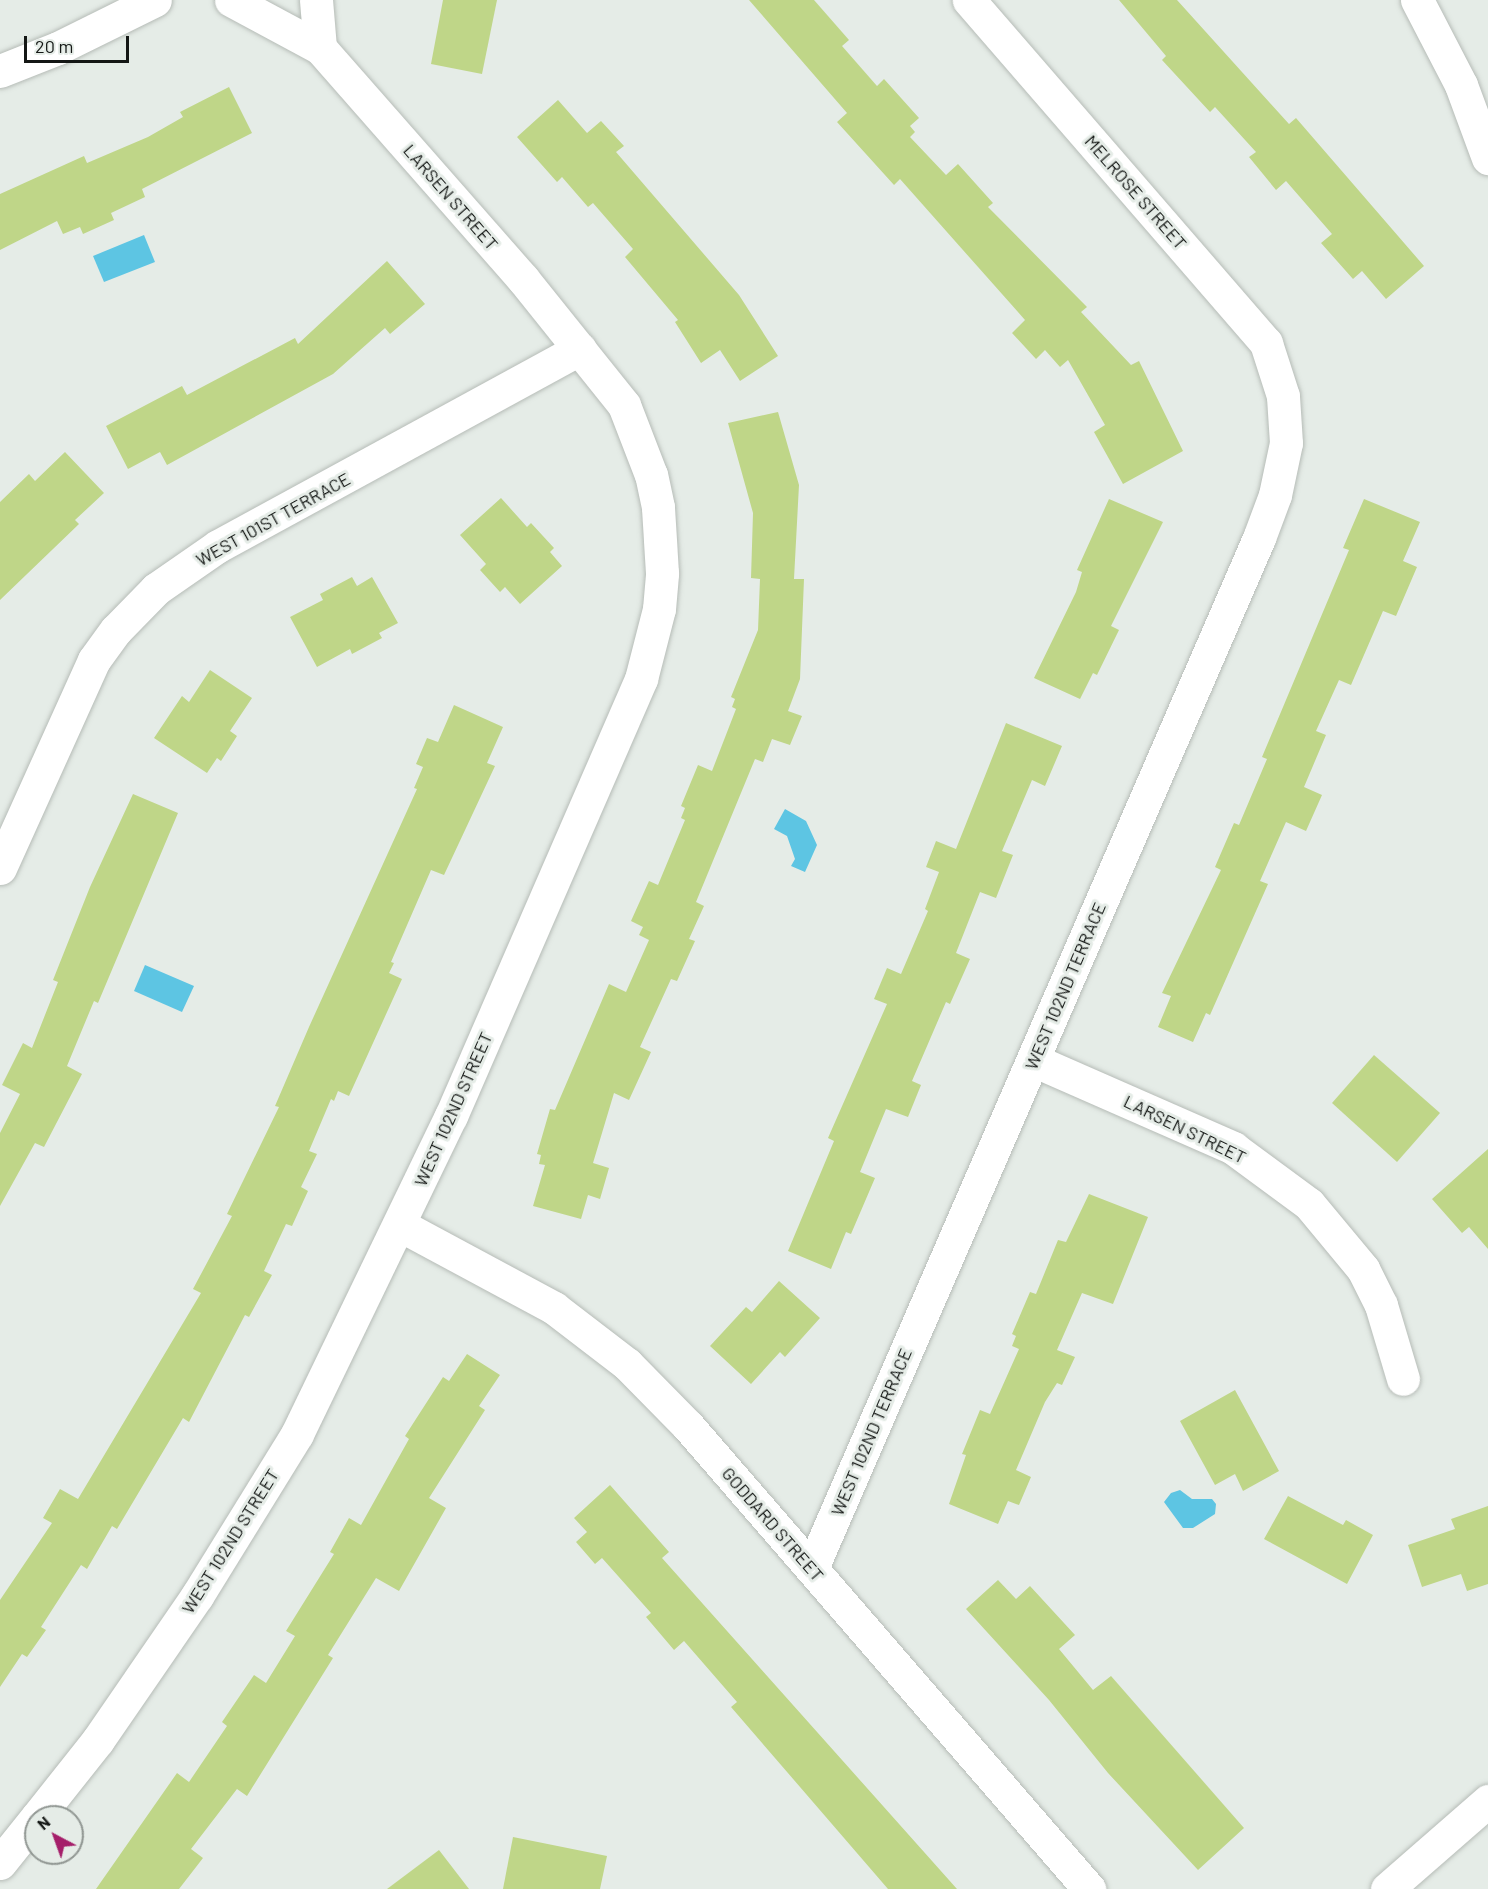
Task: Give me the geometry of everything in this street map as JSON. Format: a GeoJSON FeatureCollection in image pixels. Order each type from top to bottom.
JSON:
{"type":"FeatureCollection","features":[{"type":"Feature","properties":{"kind":"main road"},"geometry":{"type":"LineString","coordinates":[[0,71],[58,48],[155,0]]}},
{"type":"Feature","properties":{"kind":"main road","name":"LARSEN STREET"},"geometry":{"type":"LineString","coordinates":[[231,0],[320,48],[580,349]]}},
{"type":"Feature","properties":{"kind":"main road"},"geometry":{"type":"LineString","coordinates":[[316,0],[320,48]]}},
{"type":"Feature","properties":{"kind":"main road","name":"MELROSE STREET"},"geometry":{"type":"LineString","coordinates":[[969,0],[1266,343],[1282,396]]}},
{"type":"Feature","properties":{"kind":"main road"},"geometry":{"type":"LineString","coordinates":[[1417,0],[1461,85],[1488,158]]}},
{"type":"Feature","properties":{"kind":"main road","name":"WEST 101ST TERRACE"},"geometry":{"type":"LineString","coordinates":[[0,868],[94,660],[116,630],[156,589],[218,546],[580,349]]}},
{"type":"Feature","properties":{"kind":"main road","name":"WEST 102ND STREET"},"geometry":{"type":"LineString","coordinates":[[46,1805],[98,1740],[197,1596],[297,1434],[400,1225],[641,679],[657,618],[661,540],[651,475],[624,405],[580,349]]}},
{"type":"Feature","properties":{"kind":"main road","name":"WEST 102ND TERRACE"},"geometry":{"type":"LineString","coordinates":[[812,1568],[1263,527],[1286,443],[1282,396]]}},
{"type":"Feature","properties":{"kind":"main road","name":"LARSEN STREET"},"geometry":{"type":"LineString","coordinates":[[1033,1060],[1233,1148],[1291,1189],[1333,1229],[1363,1269],[1381,1305],[1403,1379]]}},
{"type":"Feature","properties":{"kind":"main road","name":"GODDARD STREET"},"geometry":{"type":"LineString","coordinates":[[400,1225],[554,1308],[627,1364],[688,1426],[1089,1889]]}},
{"type":"Feature","properties":{"kind":"main road"},"geometry":{"type":"LineString","coordinates":[[1387,1889],[1488,1801]]}},
{"type":"Feature","properties":{"kind":"main road","name":"WEST 102ND STREET"},"geometry":{"type":"LineString","coordinates":[[0,1863],[24,1833]]}},
{"type":"Feature","properties":{"kind":"water"},"geometry":{"type":"Polygon","coordinates":[[[144,235],[155,262],[104,282],[93,256],[144,235]]]}},
{"type":"Feature","properties":{"kind":"water"},"geometry":{"type":"Polygon","coordinates":[[[785,809],[806,821],[817,845],[805,872],[791,866],[795,859],[787,836],[774,829],[785,809]]]}},
{"type":"Feature","properties":{"kind":"water"},"geometry":{"type":"Polygon","coordinates":[[[145,965],[194,986],[182,1012],[134,991],[145,965]]]}},
{"type":"Feature","properties":{"kind":"water"},"geometry":{"type":"Polygon","coordinates":[[[1180,1490],[1192,1499],[1212,1499],[1216,1504],[1215,1514],[1193,1528],[1183,1528],[1164,1502],[1171,1493],[1180,1490]]]}},
{"type":"Feature","properties":{"kind":"building"},"geometry":{"type":"Polygon","coordinates":[[[443,0],[497,0],[482,74],[431,64],[443,0]]]}},
{"type":"Feature","properties":{"kind":"building"},"geometry":{"type":"Polygon","coordinates":[[[749,0],[814,0],[849,40],[842,46],[877,86],[884,79],[919,118],[910,126],[915,132],[910,137],[946,175],[958,164],[993,203],[988,207],[1087,307],[1081,312],[1131,365],[1139,361],[1183,451],[1123,484],[1094,432],[1105,425],[1068,360],[1060,367],[1045,350],[1036,359],[1012,333],[1025,320],[900,179],[894,185],[837,122],[847,113],[749,0]]]}},
{"type":"Feature","properties":{"kind":"building"},"geometry":{"type":"Polygon","coordinates":[[[1119,0],[1177,0],[1289,124],[1296,118],[1424,266],[1386,299],[1362,271],[1353,279],[1321,243],[1332,234],[1286,181],[1276,190],[1249,157],[1256,152],[1215,107],[1210,112],[1162,60],[1166,56],[1119,0]]]}},
{"type":"Feature","properties":{"kind":"building"},"geometry":{"type":"Polygon","coordinates":[[[229,87],[252,133],[142,189],[145,197],[111,213],[114,220],[83,234],[80,227],[63,234],[57,221],[0,250],[0,194],[84,156],[87,163],[148,137],[183,117],[180,112],[229,87]]]}},
{"type":"Feature","properties":{"kind":"building"},"geometry":{"type":"Polygon","coordinates":[[[558,100],[587,133],[601,121],[624,146],[616,152],[739,295],[778,356],[740,381],[720,350],[701,363],[675,322],[678,320],[625,257],[633,249],[593,203],[588,207],[562,177],[557,182],[517,137],[558,100]]]}},
{"type":"Feature","properties":{"kind":"building"},"geometry":{"type":"Polygon","coordinates":[[[387,261],[425,304],[390,334],[385,328],[333,374],[167,465],[160,452],[128,469],[106,426],[182,386],[187,395],[295,338],[298,344],[387,261]]]}},
{"type":"Feature","properties":{"kind":"building"},"geometry":{"type":"Polygon","coordinates":[[[778,412],[799,485],[794,579],[804,579],[800,679],[788,711],[802,716],[790,745],[772,739],[763,762],[755,759],[696,902],[704,906],[689,939],[695,941],[677,981],[671,979],[640,1047],[651,1052],[629,1100],[614,1093],[593,1163],[609,1168],[600,1199],[588,1195],[581,1219],[533,1206],[545,1165],[539,1164],[541,1155],[537,1154],[550,1109],[555,1110],[609,984],[626,992],[649,940],[639,935],[643,927],[631,921],[649,881],[658,885],[685,820],[681,818],[685,808],[681,806],[698,765],[712,771],[736,709],[732,707],[735,699],[731,697],[758,630],[760,579],[751,578],[753,513],[728,423],[778,412]]]}},
{"type":"Feature","properties":{"kind":"building"},"geometry":{"type":"Polygon","coordinates":[[[65,452],[104,493],[75,520],[79,524],[0,600],[0,502],[29,474],[35,481],[65,452]]]}},
{"type":"Feature","properties":{"kind":"building"},"geometry":{"type":"Polygon","coordinates":[[[501,498],[527,527],[531,523],[554,548],[550,552],[562,566],[520,604],[505,587],[500,592],[480,570],[486,564],[460,535],[501,498]]]}},
{"type":"Feature","properties":{"kind":"building"},"geometry":{"type":"Polygon","coordinates":[[[1109,499],[1163,522],[1111,626],[1119,630],[1097,675],[1093,673],[1080,699],[1034,678],[1076,592],[1082,572],[1077,570],[1109,499]]]}},
{"type":"Feature","properties":{"kind":"building"},"geometry":{"type":"Polygon","coordinates":[[[1364,499],[1420,522],[1403,561],[1417,567],[1396,616],[1383,611],[1351,685],[1339,680],[1316,731],[1326,735],[1304,787],[1322,795],[1306,831],[1286,822],[1260,881],[1268,884],[1210,1015],[1206,1013],[1193,1042],[1158,1027],[1171,996],[1162,993],[1221,870],[1215,867],[1234,823],[1239,825],[1267,759],[1262,757],[1349,550],[1343,548],[1364,499]]]}},
{"type":"Feature","properties":{"kind":"building"},"geometry":{"type":"Polygon","coordinates":[[[352,577],[357,586],[372,577],[398,623],[379,633],[382,638],[352,654],[350,649],[317,667],[290,617],[323,600],[320,594],[352,577]]]}},
{"type":"Feature","properties":{"kind":"building"},"geometry":{"type":"Polygon","coordinates":[[[210,670],[252,698],[230,731],[237,736],[221,761],[217,758],[207,773],[154,738],[182,696],[189,702],[210,670]]]}},
{"type":"Feature","properties":{"kind":"building"},"geometry":{"type":"Polygon","coordinates":[[[454,705],[503,727],[487,763],[495,766],[444,875],[431,870],[391,962],[394,963],[389,973],[402,979],[349,1096],[338,1091],[334,1101],[331,1099],[309,1151],[317,1154],[301,1187],[308,1191],[292,1226],[286,1224],[264,1271],[272,1275],[249,1317],[245,1315],[189,1422],[183,1418],[117,1529],[112,1526],[87,1569],[81,1565],[41,1627],[46,1630],[27,1657],[22,1654],[0,1687],[0,1600],[52,1523],[43,1518],[60,1489],[78,1499],[201,1293],[193,1289],[232,1216],[227,1214],[279,1107],[275,1106],[309,1027],[417,789],[414,788],[423,767],[416,764],[427,738],[438,742],[454,705]]]}},
{"type":"Feature","properties":{"kind":"building"},"geometry":{"type":"Polygon","coordinates":[[[1006,723],[1062,746],[1045,786],[1032,780],[1002,851],[1013,855],[996,898],[980,892],[956,953],[970,959],[950,1004],[946,1002],[912,1081],[921,1085],[908,1117],[886,1109],[860,1172],[875,1178],[851,1234],[846,1232],[831,1269],[788,1251],[834,1141],[828,1138],[887,1004],[874,999],[887,968],[901,974],[928,911],[925,909],[939,872],[926,867],[936,841],[956,849],[1006,723]]]}},
{"type":"Feature","properties":{"kind":"building"},"geometry":{"type":"Polygon","coordinates":[[[133,794],[178,813],[98,1003],[94,1001],[67,1066],[82,1074],[44,1147],[35,1143],[0,1206],[0,1133],[20,1094],[2,1085],[23,1043],[32,1048],[58,982],[53,980],[90,887],[133,794]]]}},
{"type":"Feature","properties":{"kind":"building"},"geometry":{"type":"Polygon","coordinates":[[[1374,1055],[1440,1113],[1397,1162],[1332,1103],[1374,1055]]]}},
{"type":"Feature","properties":{"kind":"building"},"geometry":{"type":"Polygon","coordinates":[[[1488,1149],[1488,1249],[1469,1227],[1462,1233],[1432,1199],[1488,1149]]]}},
{"type":"Feature","properties":{"kind":"building"},"geometry":{"type":"Polygon","coordinates":[[[1089,1194],[1148,1217],[1113,1304],[1082,1293],[1057,1350],[1075,1357],[1062,1385],[1057,1383],[1045,1402],[1016,1470],[1031,1477],[1019,1505],[1008,1501],[998,1524],[949,1504],[966,1455],[962,1454],[980,1410],[990,1414],[1019,1349],[1012,1346],[1016,1336],[1012,1334],[1030,1292],[1036,1294],[1058,1240],[1066,1242],[1089,1194]]]}},
{"type":"Feature","properties":{"kind":"building"},"geometry":{"type":"Polygon","coordinates":[[[779,1281],[820,1318],[785,1357],[780,1352],[751,1384],[710,1346],[746,1307],[752,1312],[779,1281]]]}},
{"type":"Feature","properties":{"kind":"building"},"geometry":{"type":"Polygon","coordinates":[[[467,1354],[500,1375],[479,1406],[485,1410],[429,1498],[446,1508],[399,1591],[376,1578],[328,1655],[333,1658],[247,1796],[237,1789],[191,1849],[203,1858],[179,1889],[96,1889],[177,1773],[189,1782],[227,1726],[222,1722],[254,1675],[266,1683],[295,1636],[286,1631],[334,1554],[330,1552],[349,1518],[361,1525],[409,1439],[405,1436],[443,1377],[449,1381],[467,1354]]]}},
{"type":"Feature","properties":{"kind":"building"},"geometry":{"type":"Polygon","coordinates":[[[1235,1390],[1279,1471],[1243,1491],[1235,1474],[1215,1485],[1180,1421],[1235,1390]]]}},
{"type":"Feature","properties":{"kind":"building"},"geometry":{"type":"Polygon","coordinates":[[[610,1485],[669,1552],[662,1558],[957,1889],[888,1889],[731,1707],[737,1702],[684,1641],[674,1650],[646,1617],[651,1613],[602,1558],[595,1564],[576,1542],[587,1532],[574,1518],[610,1485]]]}},
{"type":"Feature","properties":{"kind":"building"},"geometry":{"type":"Polygon","coordinates":[[[1288,1496],[1343,1525],[1346,1520],[1373,1535],[1347,1584],[1264,1539],[1288,1496]]]}},
{"type":"Feature","properties":{"kind":"building"},"geometry":{"type":"Polygon","coordinates":[[[1488,1506],[1488,1584],[1467,1591],[1461,1574],[1422,1587],[1408,1545],[1455,1529],[1451,1519],[1488,1506]]]}},
{"type":"Feature","properties":{"kind":"building"},"geometry":{"type":"Polygon","coordinates":[[[998,1580],[1016,1599],[1030,1586],[1075,1635],[1059,1649],[1093,1690],[1111,1676],[1244,1828],[1198,1870],[1108,1773],[1049,1700],[966,1609],[998,1580]]]}},
{"type":"Feature","properties":{"kind":"building"},"geometry":{"type":"Polygon","coordinates":[[[513,1837],[607,1856],[600,1889],[503,1889],[513,1837]]]}},
{"type":"Feature","properties":{"kind":"building"},"geometry":{"type":"Polygon","coordinates":[[[439,1850],[469,1889],[387,1889],[439,1850]]]}}]}
